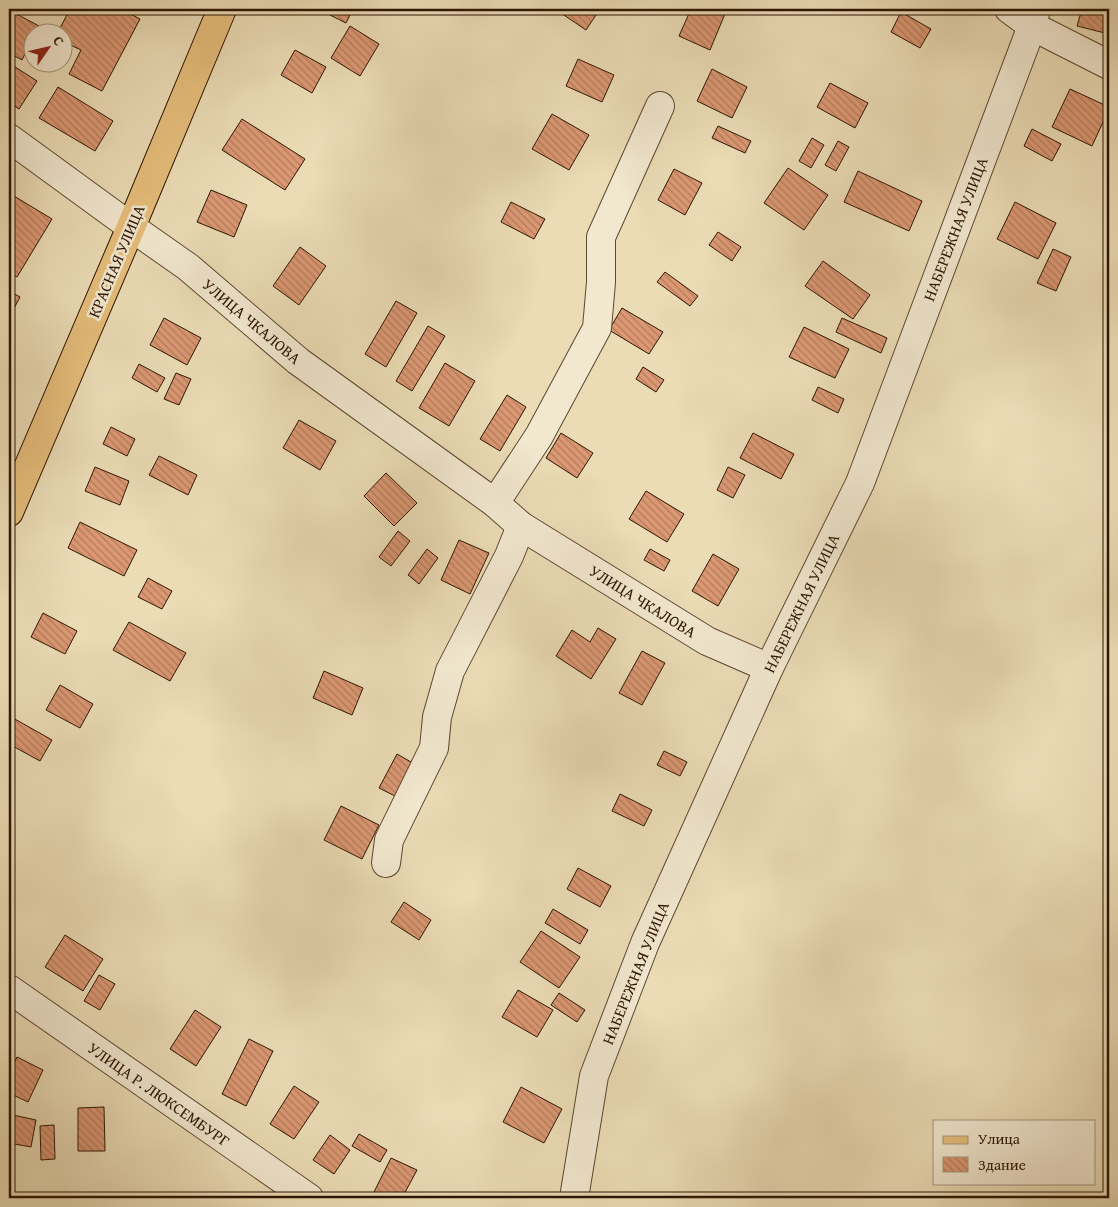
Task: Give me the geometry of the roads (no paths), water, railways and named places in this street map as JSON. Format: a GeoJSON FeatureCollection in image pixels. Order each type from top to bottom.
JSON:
{"type":"FeatureCollection","features":[{"type":"Feature","properties":{"kind":"main road","name":"КРАСНАЯ УЛИЦА"},"geometry":{"type":"LineString","coordinates":[[9,512],[222,9]]}},
{"type":"Feature","properties":{"kind":"street"},"geometry":{"type":"LineString","coordinates":[[1008,9],[1034,17],[1109,65]]}},
{"type":"Feature","properties":{"kind":"street","name":"НАБЕРЕЖНАЯ УЛИЦА"},"geometry":{"type":"LineString","coordinates":[[574,1198],[594,1076],[645,943],[769,668],[860,483],[1034,17]]}},
{"type":"Feature","properties":{"kind":"street"},"geometry":{"type":"LineString","coordinates":[[496,503],[538,436],[597,328],[601,282],[600,237],[660,106]]}},
{"type":"Feature","properties":{"kind":"street","name":"УЛИЦА ЧКАЛОВА"},"geometry":{"type":"LineString","coordinates":[[9,138],[130,228],[188,267],[298,360],[496,503],[521,526],[707,641],[769,668]]}},
{"type":"Feature","properties":{"kind":"street"},"geometry":{"type":"LineString","coordinates":[[386,863],[389,840],[434,748],[437,717],[450,671],[509,556],[521,526]]}},
{"type":"Feature","properties":{"kind":"street","name":"УЛИЦА Р. ЛЮКСЕМБУРГ"},"geometry":{"type":"LineString","coordinates":[[9,990],[309,1198]]}}]}
